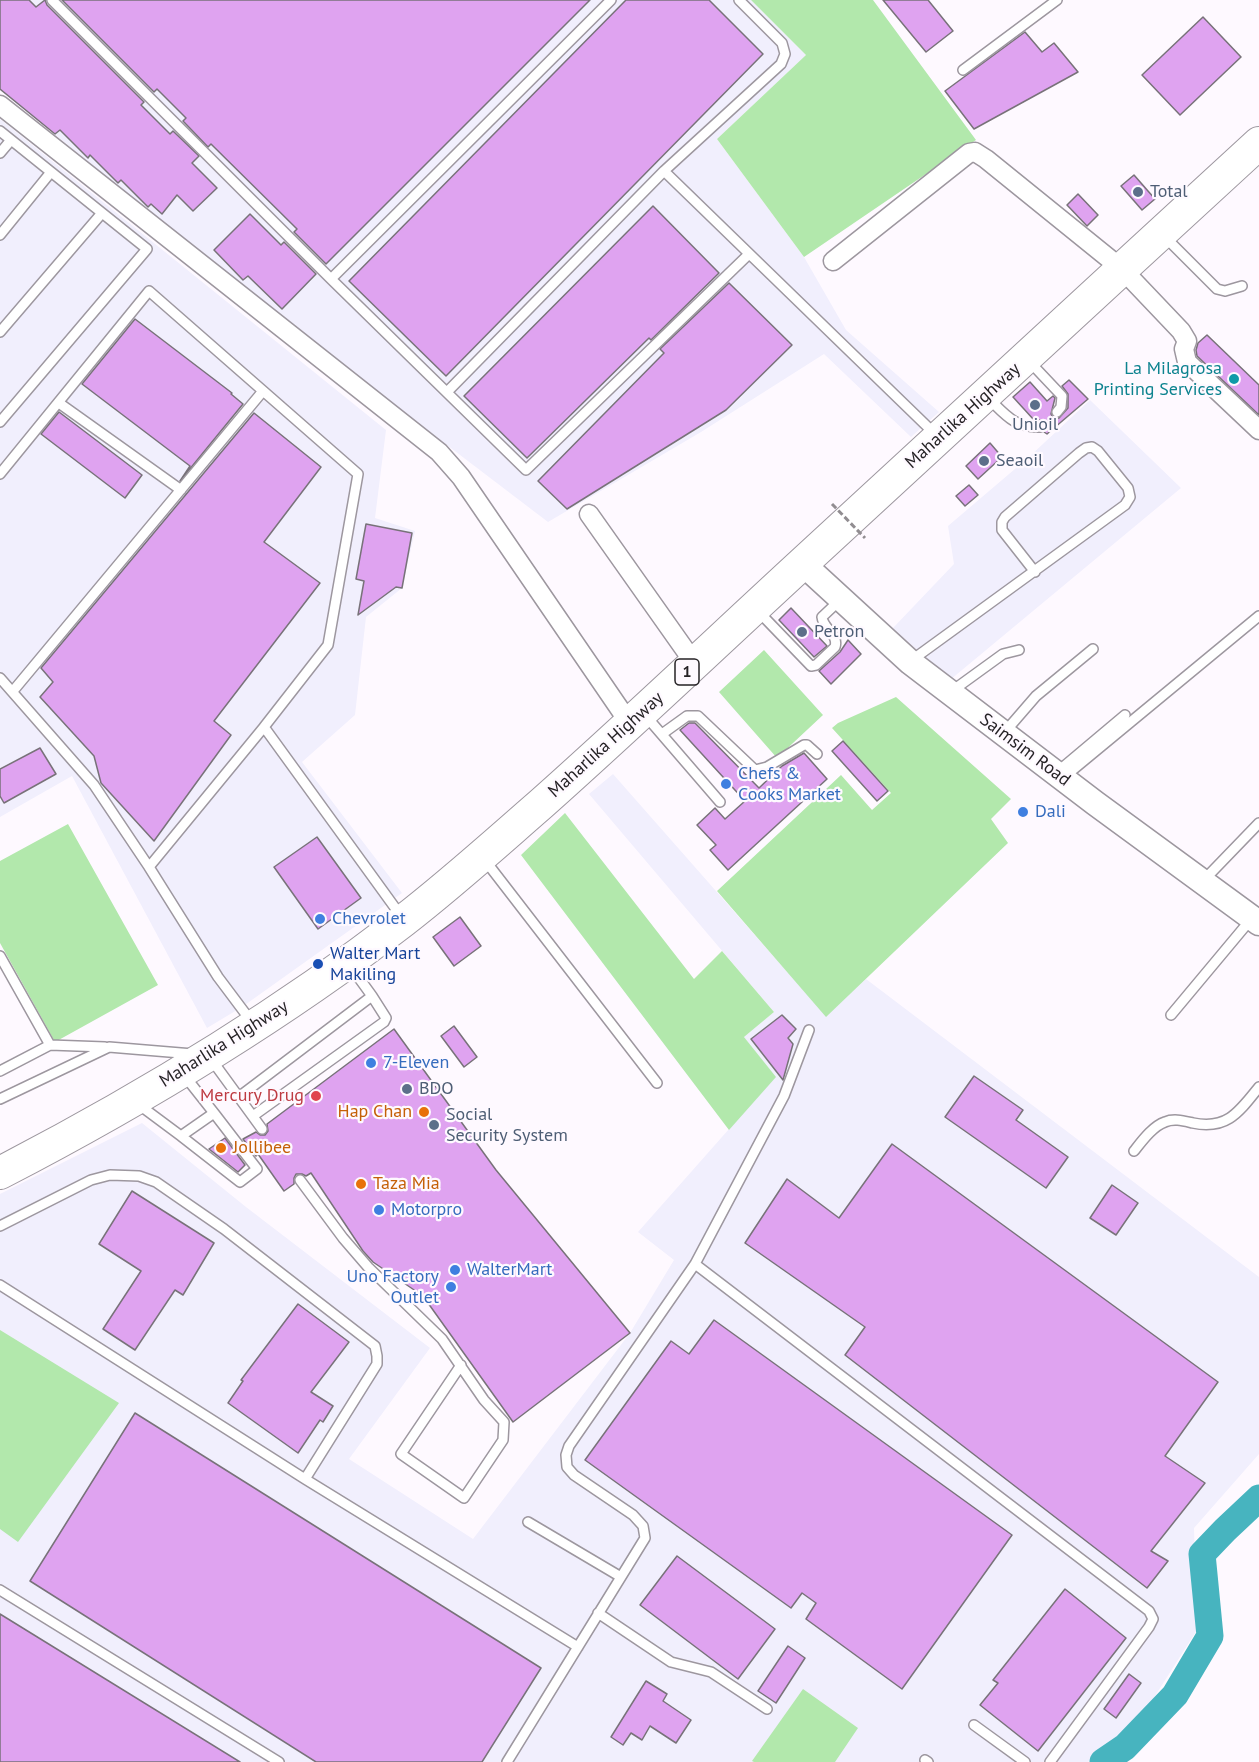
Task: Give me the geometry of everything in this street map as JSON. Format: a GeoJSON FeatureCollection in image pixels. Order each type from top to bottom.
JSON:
{"type":"FeatureCollection","features":[{"type":"Feature","properties":{"kind":"highway","name":"Maharlika Highway"},"geometry":{"type":"LineString","coordinates":[[0,1173],[134,1100],[255,1027],[404,920],[645,724],[694,664],[1259,143]]}},
{"type":"Feature","properties":{"kind":"street"},"geometry":{"type":"LineString","coordinates":[[0,105],[440,452],[645,724]]}},
{"type":"Feature","properties":{"kind":"street"},"geometry":{"type":"LineString","coordinates":[[833,261],[969,153],[975,152],[1122,269],[1181,331],[1187,341],[1184,349],[1187,362],[1259,430]]}},
{"type":"Feature","properties":{"kind":"street"},"geometry":{"type":"LineString","coordinates":[[588,514],[694,664]]}},
{"type":"Feature","properties":{"kind":"street","name":"Saimsim Road"},"geometry":{"type":"LineString","coordinates":[[802,563],[910,662],[1255,921]]}},
{"type":"Feature","properties":{"kind":"lane"},"geometry":{"type":"LineString","coordinates":[[52,0],[526,470],[749,254]]}},
{"type":"Feature","properties":{"kind":"lane"},"geometry":{"type":"LineString","coordinates":[[332,279],[611,0]]}},
{"type":"Feature","properties":{"kind":"lane"},"geometry":{"type":"LineString","coordinates":[[448,392],[664,171],[781,64],[785,54],[782,43],[739,0]]}},
{"type":"Feature","properties":{"kind":"lane"},"geometry":{"type":"LineString","coordinates":[[963,70],[1057,0]]}},
{"type":"Feature","properties":{"kind":"lane"},"geometry":{"type":"LineString","coordinates":[[0,131],[147,249],[0,422]]}},
{"type":"Feature","properties":{"kind":"lane"},"geometry":{"type":"LineString","coordinates":[[0,153],[11,140]]}},
{"type":"Feature","properties":{"kind":"lane"},"geometry":{"type":"LineString","coordinates":[[664,171],[939,438]]}},
{"type":"Feature","properties":{"kind":"lane"},"geometry":{"type":"LineString","coordinates":[[0,235],[51,172]]}},
{"type":"Feature","properties":{"kind":"lane"},"geometry":{"type":"LineString","coordinates":[[0,332],[102,213]]}},
{"type":"Feature","properties":{"kind":"lane"},"geometry":{"type":"LineString","coordinates":[[1162,233],[1217,289],[1225,291],[1242,286]]}},
{"type":"Feature","properties":{"kind":"lane"},"geometry":{"type":"LineString","coordinates":[[0,474],[148,291],[358,474],[328,645],[264,727],[148,867]]}},
{"type":"Feature","properties":{"kind":"lane"},"geometry":{"type":"LineString","coordinates":[[1027,358],[1062,396],[1061,407],[1057,412]]}},
{"type":"Feature","properties":{"kind":"lane"},"geometry":{"type":"LineString","coordinates":[[13,691],[263,391]]}},
{"type":"Feature","properties":{"kind":"lane"},"geometry":{"type":"LineString","coordinates":[[986,396],[1016,424],[1040,427]]}},
{"type":"Feature","properties":{"kind":"lane"},"geometry":{"type":"LineString","coordinates":[[59,403],[180,490]]}},
{"type":"Feature","properties":{"kind":"lane"},"geometry":{"type":"LineString","coordinates":[[910,662],[1035,572],[1125,505],[1130,497],[1128,488],[1098,451],[1092,447],[1079,453],[1002,522],[1002,530],[1035,572]]}},
{"type":"Feature","properties":{"kind":"lane"},"geometry":{"type":"LineString","coordinates":[[755,608],[811,666],[816,665],[837,643],[822,622],[822,616],[840,600]]}},
{"type":"Feature","properties":{"kind":"lane"},"geometry":{"type":"LineString","coordinates":[[1059,776],[1259,616]]}},
{"type":"Feature","properties":{"kind":"lane"},"geometry":{"type":"LineString","coordinates":[[1004,733],[1036,696],[1093,649]]}},
{"type":"Feature","properties":{"kind":"lane"},"geometry":{"type":"LineString","coordinates":[[950,693],[1003,654],[1018,650]]}},
{"type":"Feature","properties":{"kind":"lane"},"geometry":{"type":"LineString","coordinates":[[0,678],[94,785],[218,977],[255,1027]]}},
{"type":"Feature","properties":{"kind":"lane"},"geometry":{"type":"LineString","coordinates":[[1059,776],[1125,715]]}},
{"type":"Feature","properties":{"kind":"lane"},"geometry":{"type":"LineString","coordinates":[[645,724],[698,716],[755,770],[767,767],[804,745],[817,754]]}},
{"type":"Feature","properties":{"kind":"lane"},"geometry":{"type":"LineString","coordinates":[[645,724],[720,802]]}},
{"type":"Feature","properties":{"kind":"lane"},"geometry":{"type":"LineString","coordinates":[[264,727],[404,920]]}},
{"type":"Feature","properties":{"kind":"lane"},"geometry":{"type":"LineString","coordinates":[[1203,881],[1259,823]]}},
{"type":"Feature","properties":{"kind":"lane"},"geometry":{"type":"LineString","coordinates":[[482,856],[657,1083]]}},
{"type":"Feature","properties":{"kind":"lane"},"geometry":{"type":"LineString","coordinates":[[1171,1015],[1255,921]]}},
{"type":"Feature","properties":{"kind":"lane"},"geometry":{"type":"LineString","coordinates":[[0,956],[50,1045]]}},
{"type":"Feature","properties":{"kind":"lane"},"geometry":{"type":"LineString","coordinates":[[253,1116],[384,1022],[386,1018],[347,962]]}},
{"type":"Feature","properties":{"kind":"lane"},"geometry":{"type":"LineString","coordinates":[[240,1096],[372,996]]}},
{"type":"Feature","properties":{"kind":"lane"},"geometry":{"type":"LineString","coordinates":[[507,1762],[645,1538],[643,1526],[633,1515],[574,1475],[567,1467],[566,1455],[569,1446],[695,1264],[784,1096],[809,1030]]}},
{"type":"Feature","properties":{"kind":"lane"},"geometry":{"type":"LineString","coordinates":[[0,1071],[50,1045],[208,1055],[262,1129]]}},
{"type":"Feature","properties":{"kind":"lane"},"geometry":{"type":"LineString","coordinates":[[0,1099],[109,1047]]}},
{"type":"Feature","properties":{"kind":"lane"},"geometry":{"type":"LineString","coordinates":[[134,1100],[240,1182],[257,1169],[181,1072]]}},
{"type":"Feature","properties":{"kind":"lane"},"geometry":{"type":"LineString","coordinates":[[1134,1150],[1167,1121],[1174,1120],[1208,1126],[1224,1122],[1231,1118],[1259,1087]]}},
{"type":"Feature","properties":{"kind":"lane"},"geometry":{"type":"LineString","coordinates":[[181,1136],[214,1113]]}},
{"type":"Feature","properties":{"kind":"lane"},"geometry":{"type":"LineString","coordinates":[[0,1226],[92,1180],[110,1174],[139,1176],[156,1182],[224,1229],[375,1346],[378,1356],[377,1364],[305,1479]]}},
{"type":"Feature","properties":{"kind":"lane"},"geometry":{"type":"LineString","coordinates":[[300,1180],[343,1238],[368,1267],[442,1339],[460,1365],[484,1400],[504,1422],[503,1440],[464,1498],[400,1454],[460,1365]]}},
{"type":"Feature","properties":{"kind":"lane"},"geometry":{"type":"LineString","coordinates":[[695,1264],[1149,1611],[1153,1619],[1149,1627],[1050,1762]]}},
{"type":"Feature","properties":{"kind":"lane"},"geometry":{"type":"LineString","coordinates":[[0,1284],[305,1479],[578,1647]]}},
{"type":"Feature","properties":{"kind":"lane"},"geometry":{"type":"LineString","coordinates":[[528,1522],[621,1577]]}},
{"type":"Feature","properties":{"kind":"lane"},"geometry":{"type":"LineString","coordinates":[[0,1590],[279,1762]]}},
{"type":"Feature","properties":{"kind":"lane"},"geometry":{"type":"LineString","coordinates":[[598,1613],[671,1662],[711,1672],[767,1708]]}},
{"type":"Feature","properties":{"kind":"lane"},"geometry":{"type":"LineString","coordinates":[[974,1725],[1025,1762]]}},
{"type":"Feature","properties":{"kind":"path"},"geometry":{"type":"LineString","coordinates":[[832,504],[865,538]]}},
{"type":"Feature","properties":{"kind":"shaded area"},"geometry":{"type":"Polygon","coordinates":[[[0,0],[751,0],[806,55],[717,139],[804,257],[846,330],[939,412],[911,437],[824,354],[701,432],[548,522],[296,330],[0,90],[0,0]]]}},
{"type":"Feature","properties":{"kind":"shaded area"},"geometry":{"type":"Polygon","coordinates":[[[0,119],[386,430],[375,518],[415,531],[402,588],[366,617],[355,715],[302,762],[402,893],[242,1007],[207,1028],[72,776],[0,817],[0,119]]]}},
{"type":"Feature","properties":{"kind":"shaded area"},"geometry":{"type":"Polygon","coordinates":[[[1090,400],[1181,488],[950,680],[893,628],[954,564],[948,526],[1029,457],[1090,400]]]}},
{"type":"Feature","properties":{"kind":"shaded area"},"geometry":{"type":"Polygon","coordinates":[[[613,774],[826,1016],[866,979],[1259,1277],[1259,1454],[1194,1528],[1197,1630],[1141,1718],[1088,1762],[0,1762],[0,1194],[142,1123],[246,1207],[430,1348],[349,1459],[473,1539],[630,1333],[674,1260],[638,1232],[775,1077],[744,1037],[774,1012],[589,794],[613,774]]]}},
{"type":"Feature","properties":{"kind":"green space"},"geometry":{"type":"Polygon","coordinates":[[[751,0],[873,0],[976,140],[804,257],[717,139],[806,55],[751,0]]]}},
{"type":"Feature","properties":{"kind":"green space"},"geometry":{"type":"Polygon","coordinates":[[[764,650],[823,715],[777,758],[719,692],[764,650]]]}},
{"type":"Feature","properties":{"kind":"green space"},"geometry":{"type":"Polygon","coordinates":[[[896,697],[1011,799],[991,819],[1008,843],[826,1017],[717,891],[841,775],[872,810],[891,793],[832,728],[838,723],[896,697]]]}},
{"type":"Feature","properties":{"kind":"green space"},"geometry":{"type":"Polygon","coordinates":[[[565,813],[694,979],[722,951],[774,1012],[744,1037],[776,1077],[729,1130],[521,855],[565,813]]]}},
{"type":"Feature","properties":{"kind":"green space"},"geometry":{"type":"Polygon","coordinates":[[[68,824],[158,985],[55,1042],[0,943],[0,861],[68,824]]]}},
{"type":"Feature","properties":{"kind":"green space"},"geometry":{"type":"Polygon","coordinates":[[[0,1330],[119,1403],[18,1542],[0,1529],[0,1330]]]}},
{"type":"Feature","properties":{"kind":"green space"},"geometry":{"type":"Polygon","coordinates":[[[803,1689],[858,1728],[835,1762],[752,1761],[803,1689]]]}},
{"type":"Feature","properties":{"kind":"building"},"geometry":{"type":"Polygon","coordinates":[[[0,0],[29,0],[36,7],[45,0],[47,5],[144,102],[141,105],[170,134],[173,131],[199,156],[192,163],[217,188],[193,211],[177,195],[162,214],[151,204],[148,207],[121,180],[118,183],[60,130],[55,134],[0,89],[0,0]]]}},
{"type":"Feature","properties":{"kind":"building"},"geometry":{"type":"Polygon","coordinates":[[[62,0],[590,0],[326,264],[294,232],[297,229],[211,144],[208,147],[183,121],[186,118],[157,89],[154,92],[62,0]]]}},
{"type":"Feature","properties":{"kind":"building"},"geometry":{"type":"Polygon","coordinates":[[[626,0],[709,0],[763,54],[446,376],[349,281],[626,0]]]}},
{"type":"Feature","properties":{"kind":"building"},"geometry":{"type":"Polygon","coordinates":[[[883,0],[928,0],[953,31],[926,52],[883,0]]]}},
{"type":"Feature","properties":{"kind":"building"},"geometry":{"type":"Polygon","coordinates":[[[1203,17],[1241,57],[1180,115],[1142,75],[1203,17]]]}},
{"type":"Feature","properties":{"kind":"building"},"geometry":{"type":"Polygon","coordinates":[[[1025,32],[1042,52],[1054,43],[1078,72],[974,129],[945,91],[1025,32]]]}},
{"type":"Feature","properties":{"kind":"building","name":"Total"},"geometry":{"type":"Polygon","coordinates":[[[1134,175],[1155,199],[1142,210],[1121,186],[1134,175]]]}},
{"type":"Feature","properties":{"kind":"building"},"geometry":{"type":"Polygon","coordinates":[[[1078,194],[1098,215],[1087,226],[1067,205],[1078,194]]]}},
{"type":"Feature","properties":{"kind":"building"},"geometry":{"type":"Polygon","coordinates":[[[653,206],[719,273],[527,458],[464,396],[653,206]]]}},
{"type":"Feature","properties":{"kind":"building"},"geometry":{"type":"Polygon","coordinates":[[[250,214],[281,245],[284,242],[316,274],[282,309],[248,276],[243,280],[214,250],[250,214]]]}},
{"type":"Feature","properties":{"kind":"building"},"geometry":{"type":"Polygon","coordinates":[[[729,283],[792,345],[726,410],[567,509],[538,481],[664,353],[660,349],[729,283]]]}},
{"type":"Feature","properties":{"kind":"building"},"geometry":{"type":"Polygon","coordinates":[[[135,319],[232,393],[243,404],[180,481],[190,466],[82,384],[135,319]]]}},
{"type":"Feature","properties":{"kind":"building"},"geometry":{"type":"Polygon","coordinates":[[[1207,335],[1259,385],[1259,415],[1197,356],[1198,343],[1207,335]]]}},
{"type":"Feature","properties":{"kind":"building","name":"Unioil"},"geometry":{"type":"Polygon","coordinates":[[[1069,380],[1088,399],[1047,434],[1044,432],[1047,428],[1046,423],[1034,420],[1013,397],[1030,382],[1047,401],[1053,396],[1055,398],[1051,414],[1053,418],[1059,418],[1068,408],[1068,394],[1062,386],[1069,380]]]}},
{"type":"Feature","properties":{"kind":"building"},"geometry":{"type":"Polygon","coordinates":[[[59,412],[142,475],[125,498],[41,434],[59,412]]]}},
{"type":"Feature","properties":{"kind":"building"},"geometry":{"type":"Polygon","coordinates":[[[254,413],[321,467],[264,542],[320,583],[214,721],[231,735],[154,841],[101,783],[94,756],[40,697],[53,682],[41,668],[254,413]]]}},
{"type":"Feature","properties":{"kind":"building","name":"Seaoil"},"geometry":{"type":"Polygon","coordinates":[[[990,443],[1002,457],[978,479],[966,466],[990,443]]]}},
{"type":"Feature","properties":{"kind":"building"},"geometry":{"type":"Polygon","coordinates":[[[969,485],[978,495],[965,506],[956,496],[969,485]]]}},
{"type":"Feature","properties":{"kind":"building"},"geometry":{"type":"Polygon","coordinates":[[[366,524],[412,533],[402,588],[396,587],[358,615],[364,581],[356,579],[366,524]]]}},
{"type":"Feature","properties":{"kind":"building","name":"Petron"},"geometry":{"type":"Polygon","coordinates":[[[791,608],[827,646],[814,657],[779,620],[791,608]]]}},
{"type":"Feature","properties":{"kind":"building"},"geometry":{"type":"Polygon","coordinates":[[[848,640],[861,654],[831,684],[819,671],[840,652],[848,640]]]}},
{"type":"Feature","properties":{"kind":"building"},"geometry":{"type":"Polygon","coordinates":[[[689,723],[695,723],[759,788],[782,766],[804,753],[827,779],[728,870],[710,850],[716,845],[697,825],[715,808],[725,819],[745,801],[680,730],[689,723]]]}},
{"type":"Feature","properties":{"kind":"building"},"geometry":{"type":"Polygon","coordinates":[[[843,741],[888,791],[877,801],[832,751],[843,741]]]}},
{"type":"Feature","properties":{"kind":"building"},"geometry":{"type":"Polygon","coordinates":[[[40,748],[56,774],[4,803],[0,796],[0,769],[40,748]]]}},
{"type":"Feature","properties":{"kind":"building"},"geometry":{"type":"Polygon","coordinates":[[[317,837],[361,898],[318,929],[274,867],[317,837]]]}},
{"type":"Feature","properties":{"kind":"building"},"geometry":{"type":"Polygon","coordinates":[[[460,917],[481,946],[454,966],[433,937],[460,917]]]}},
{"type":"Feature","properties":{"kind":"building"},"geometry":{"type":"Polygon","coordinates":[[[782,1015],[796,1029],[788,1038],[793,1044],[783,1080],[751,1039],[782,1015]]]}},
{"type":"Feature","properties":{"kind":"building"},"geometry":{"type":"Polygon","coordinates":[[[454,1026],[477,1057],[464,1067],[441,1036],[454,1026]]]}},
{"type":"Feature","properties":{"kind":"building"},"geometry":{"type":"Polygon","coordinates":[[[394,1029],[496,1170],[630,1333],[513,1422],[423,1296],[373,1262],[363,1251],[311,1173],[306,1176],[296,1174],[294,1184],[284,1191],[258,1154],[256,1156],[243,1139],[256,1132],[265,1135],[268,1131],[267,1124],[394,1029]]]}},
{"type":"Feature","properties":{"kind":"building"},"geometry":{"type":"Polygon","coordinates":[[[974,1076],[1023,1110],[1016,1120],[1068,1157],[1046,1188],[945,1117],[974,1076]]]}},
{"type":"Feature","properties":{"kind":"building"},"geometry":{"type":"Polygon","coordinates":[[[225,1138],[245,1165],[238,1172],[209,1149],[225,1138]]]}},
{"type":"Feature","properties":{"kind":"building"},"geometry":{"type":"Polygon","coordinates":[[[892,1144],[1218,1382],[1165,1456],[1205,1483],[1151,1551],[1168,1561],[1147,1588],[845,1355],[865,1327],[745,1243],[787,1179],[839,1218],[892,1144]]]}},
{"type":"Feature","properties":{"kind":"building"},"geometry":{"type":"Polygon","coordinates":[[[1112,1185],[1138,1203],[1116,1235],[1090,1218],[1112,1185]]]}},
{"type":"Feature","properties":{"kind":"building"},"geometry":{"type":"Polygon","coordinates":[[[132,1191],[214,1243],[183,1295],[175,1290],[135,1350],[103,1329],[141,1271],[99,1244],[132,1191]]]}},
{"type":"Feature","properties":{"kind":"building"},"geometry":{"type":"Polygon","coordinates":[[[298,1304],[349,1342],[311,1392],[333,1406],[323,1422],[320,1420],[298,1453],[228,1403],[243,1381],[241,1380],[298,1304]]]}},
{"type":"Feature","properties":{"kind":"building"},"geometry":{"type":"Polygon","coordinates":[[[714,1320],[1012,1535],[902,1689],[806,1619],[816,1603],[802,1593],[791,1608],[585,1460],[671,1341],[689,1354],[714,1320]]]}},
{"type":"Feature","properties":{"kind":"building"},"geometry":{"type":"Polygon","coordinates":[[[135,1413],[541,1668],[482,1762],[316,1762],[30,1581],[135,1413]]]}},
{"type":"Feature","properties":{"kind":"building"},"geometry":{"type":"Polygon","coordinates":[[[677,1556],[775,1629],[738,1679],[640,1605],[677,1556]]]}},
{"type":"Feature","properties":{"kind":"building"},"geometry":{"type":"Polygon","coordinates":[[[1065,1589],[1126,1638],[1038,1751],[980,1705],[998,1683],[993,1680],[1065,1589]]]}},
{"type":"Feature","properties":{"kind":"building"},"geometry":{"type":"Polygon","coordinates":[[[0,1614],[240,1762],[0,1762],[0,1614]]]}},
{"type":"Feature","properties":{"kind":"building"},"geometry":{"type":"Polygon","coordinates":[[[788,1646],[805,1658],[776,1703],[758,1691],[788,1646]]]}},
{"type":"Feature","properties":{"kind":"building"},"geometry":{"type":"Polygon","coordinates":[[[1129,1674],[1141,1683],[1116,1718],[1104,1709],[1129,1674]]]}},
{"type":"Feature","properties":{"kind":"building"},"geometry":{"type":"Polygon","coordinates":[[[646,1681],[667,1694],[663,1701],[691,1720],[676,1743],[650,1726],[642,1740],[631,1733],[623,1745],[611,1737],[646,1681]]]}},
{"type":"Feature","properties":{"kind":"waterway"},"geometry":{"type":"LineString","coordinates":[[1103,1762],[1125,1747],[1175,1695],[1210,1636],[1202,1554],[1259,1498]]}},
{"type":"Feature","properties":{"kind":"place","name":"Total"},"geometry":{"type":"Point","coordinates":[1138,192]}},
{"type":"Feature","properties":{"kind":"place","name":"La Milagrosa Printing Services"},"geometry":{"type":"Point","coordinates":[1234,379]}},
{"type":"Feature","properties":{"kind":"place","name":"Unioil"},"geometry":{"type":"Point","coordinates":[1035,405]}},
{"type":"Feature","properties":{"kind":"place","name":"Seaoil"},"geometry":{"type":"Point","coordinates":[984,461]}},
{"type":"Feature","properties":{"kind":"place","name":"Petron"},"geometry":{"type":"Point","coordinates":[802,632]}},
{"type":"Feature","properties":{"kind":"place","name":"Chefs & Cooks Market"},"geometry":{"type":"Point","coordinates":[726,784]}},
{"type":"Feature","properties":{"kind":"place","name":"Dali"},"geometry":{"type":"Point","coordinates":[1023,812]}},
{"type":"Feature","properties":{"kind":"place","name":"Chevrolet"},"geometry":{"type":"Point","coordinates":[320,919]}},
{"type":"Feature","properties":{"kind":"place","name":"Walter Mart Makiling"},"geometry":{"type":"Point","coordinates":[318,964]}},
{"type":"Feature","properties":{"kind":"place","name":"7-Eleven"},"geometry":{"type":"Point","coordinates":[371,1063]}},
{"type":"Feature","properties":{"kind":"place","name":"BDO"},"geometry":{"type":"Point","coordinates":[407,1089]}},
{"type":"Feature","properties":{"kind":"place","name":"Mercury Drug"},"geometry":{"type":"Point","coordinates":[316,1096]}},
{"type":"Feature","properties":{"kind":"place","name":"Hap Chan"},"geometry":{"type":"Point","coordinates":[424,1112]}},
{"type":"Feature","properties":{"kind":"place","name":"Social Security System"},"geometry":{"type":"Point","coordinates":[434,1125]}},
{"type":"Feature","properties":{"kind":"place","name":"Jollibee"},"geometry":{"type":"Point","coordinates":[221,1148]}},
{"type":"Feature","properties":{"kind":"place","name":"Taza Mia"},"geometry":{"type":"Point","coordinates":[361,1184]}},
{"type":"Feature","properties":{"kind":"place","name":"Motorpro"},"geometry":{"type":"Point","coordinates":[379,1210]}},
{"type":"Feature","properties":{"kind":"place","name":"WalterMart"},"geometry":{"type":"Point","coordinates":[455,1270]}},
{"type":"Feature","properties":{"kind":"place","name":"Uno Factory Outlet"},"geometry":{"type":"Point","coordinates":[451,1287]}}]}
